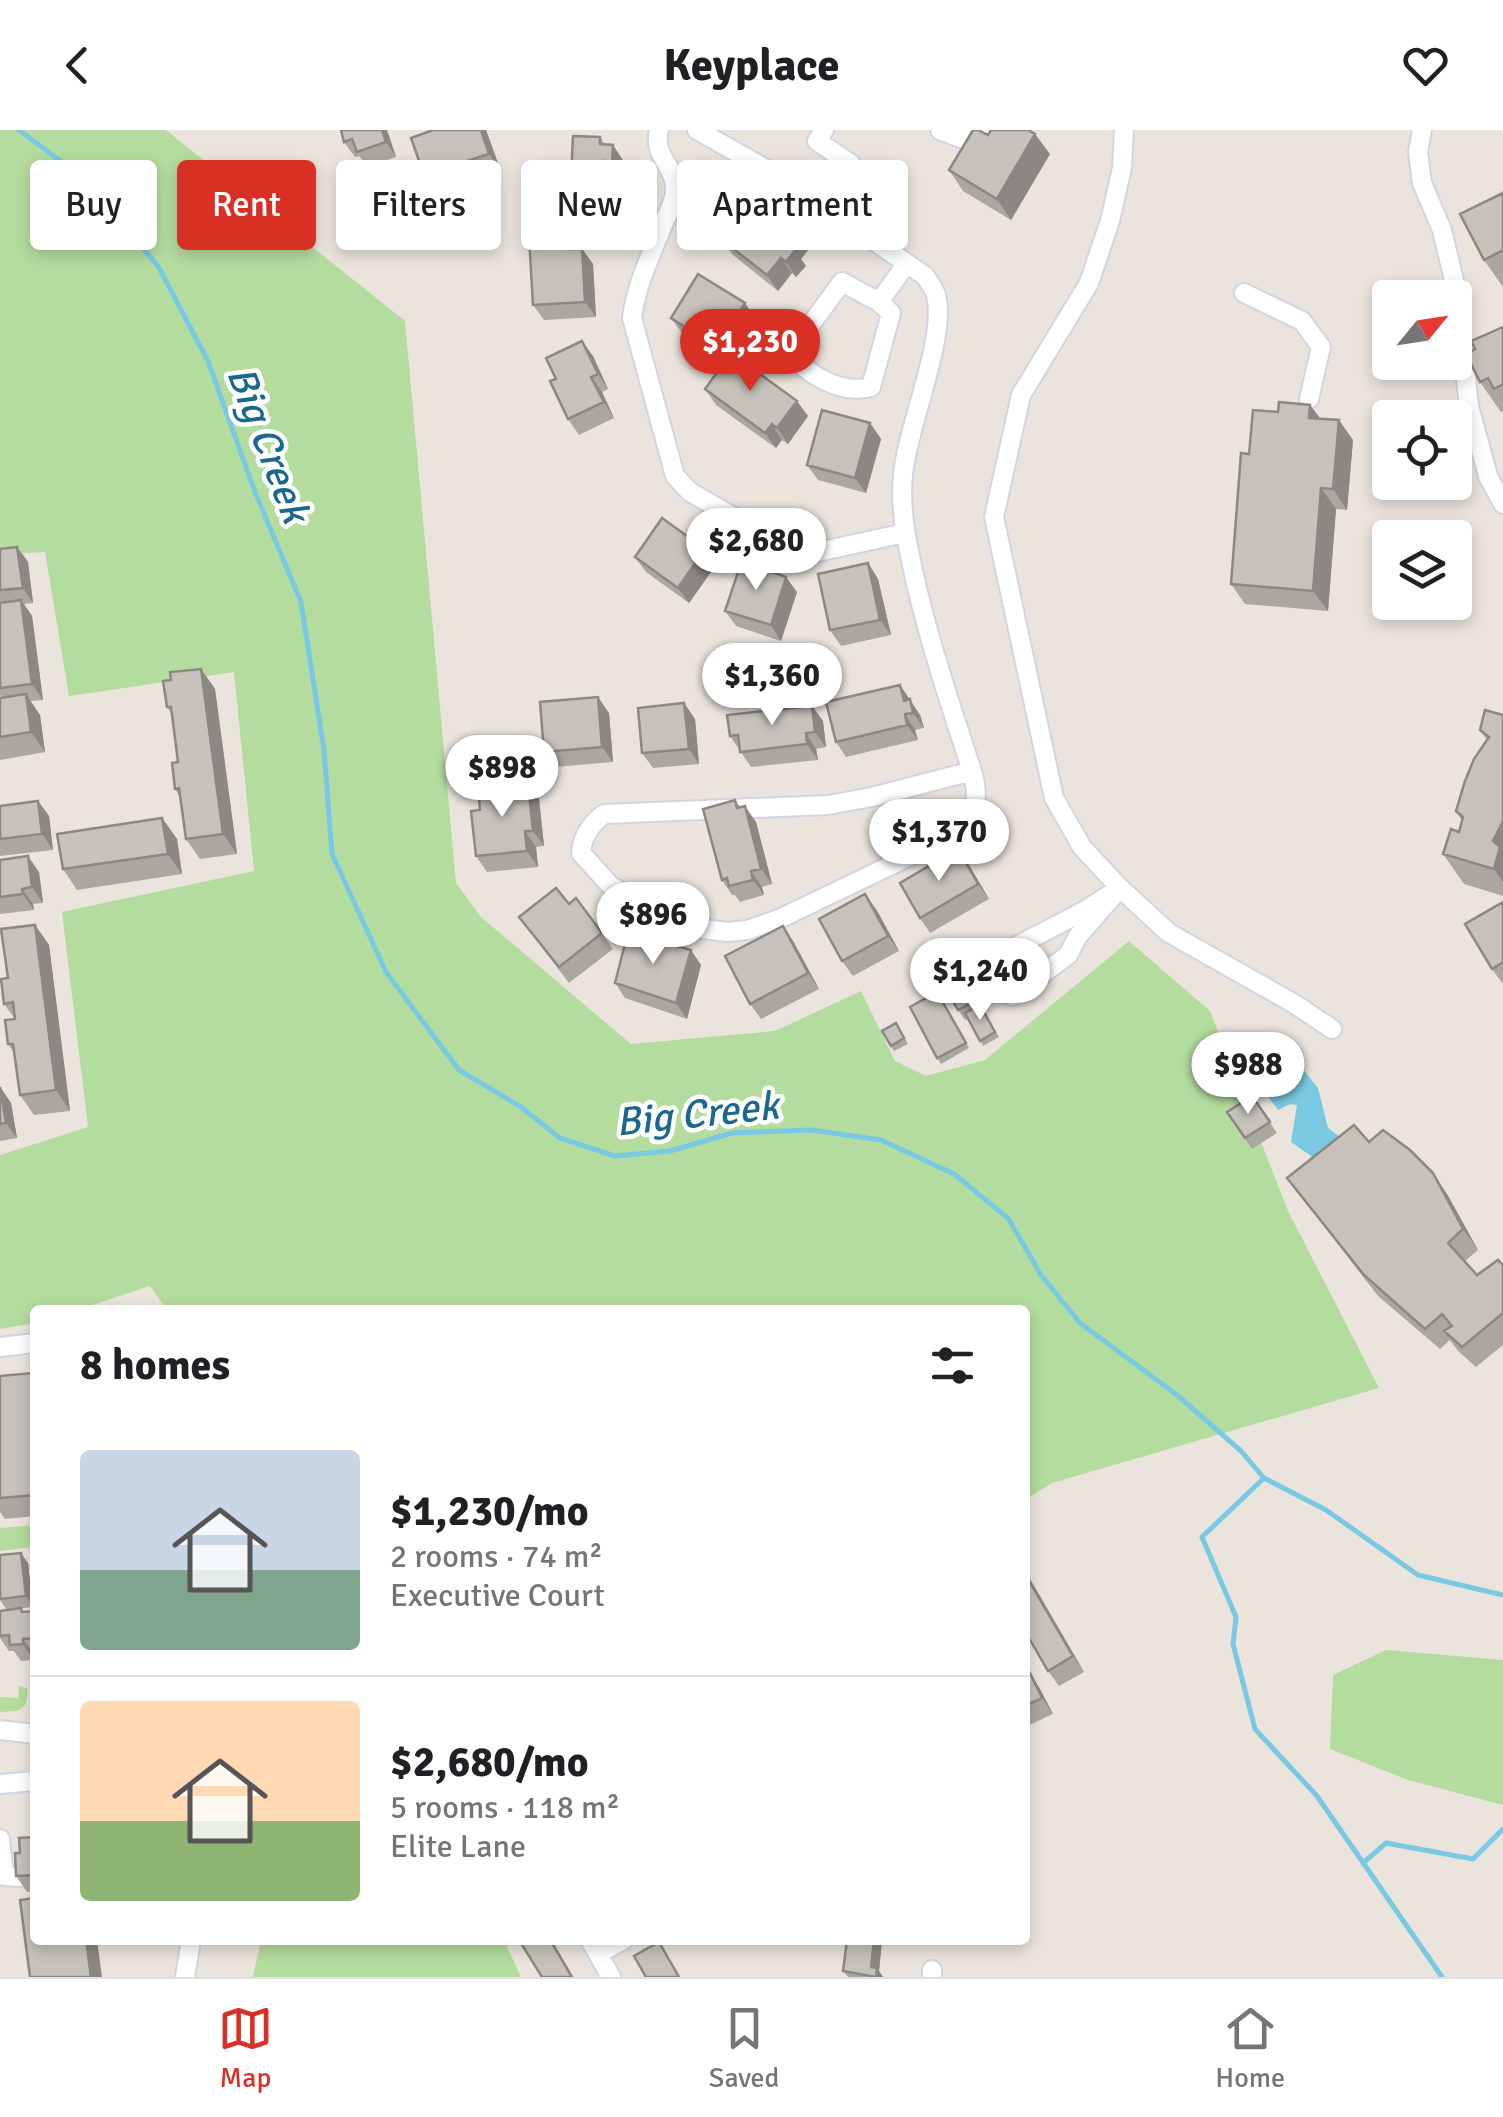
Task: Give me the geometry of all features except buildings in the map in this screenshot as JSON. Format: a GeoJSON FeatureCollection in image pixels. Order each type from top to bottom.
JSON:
{"type":"FeatureCollection","features":[{"type":"Feature","properties":{"kind":"street"},"geometry":{"type":"LineString","coordinates":[[658,130],[659,157],[672,173],[676,192],[635,296],[632,318],[675,476],[690,492],[795,552],[813,553],[904,533]]}},
{"type":"Feature","properties":{"kind":"street"},"geometry":{"type":"LineString","coordinates":[[697,130],[748,160]]}},
{"type":"Feature","properties":{"kind":"street"},"geometry":{"type":"LineString","coordinates":[[824,130],[817,141],[846,160]]}},
{"type":"Feature","properties":{"kind":"street"},"geometry":{"type":"LineString","coordinates":[[940,130],[966,140],[981,130]]}},
{"type":"Feature","properties":{"kind":"street"},"geometry":{"type":"LineString","coordinates":[[1124,130],[1122,168],[1110,221],[1089,284],[1021,395],[994,516],[1054,798],[1082,847],[1169,933],[1293,1003],[1332,1030]]}},
{"type":"Feature","properties":{"kind":"street"},"geometry":{"type":"LineString","coordinates":[[1422,130],[1418,152],[1422,183],[1442,230],[1456,290],[1469,406],[1488,476],[1503,504]]}},
{"type":"Feature","properties":{"kind":"street"},"geometry":{"type":"LineString","coordinates":[[889,250],[924,276],[935,292],[937,306],[922,396],[908,439],[902,478],[904,533],[932,646],[972,770],[977,788],[969,822],[956,834],[779,919],[748,930],[703,928],[654,913],[610,885],[581,854],[581,844],[592,822],[604,814],[828,805],[972,770]]}},
{"type":"Feature","properties":{"kind":"street"},"geometry":{"type":"LineString","coordinates":[[879,302],[907,263]]}},
{"type":"Feature","properties":{"kind":"street"},"geometry":{"type":"LineString","coordinates":[[842,282],[879,302],[891,313],[871,388],[852,392],[805,370],[789,354],[842,282]]}},
{"type":"Feature","properties":{"kind":"street"},"geometry":{"type":"LineString","coordinates":[[1244,293],[1302,321],[1321,347],[1310,398]]}},
{"type":"Feature","properties":{"kind":"street"},"geometry":{"type":"LineString","coordinates":[[1120,888],[1078,936],[1068,955],[1012,996],[998,989],[986,968],[990,960],[1120,888]]}},
{"type":"Feature","properties":{"kind":"street"},"geometry":{"type":"LineString","coordinates":[[0,1347],[30,1343]]}},
{"type":"Feature","properties":{"kind":"street"},"geometry":{"type":"LineString","coordinates":[[0,1730],[30,1733]]}},
{"type":"Feature","properties":{"kind":"street"},"geometry":{"type":"LineString","coordinates":[[0,1784],[30,1781]]}},
{"type":"Feature","properties":{"kind":"street"},"geometry":{"type":"LineString","coordinates":[[0,1839],[4,1876],[30,1878]]}},
{"type":"Feature","properties":{"kind":"street"},"geometry":{"type":"LineString","coordinates":[[185,1977],[190,1945]]}},
{"type":"Feature","properties":{"kind":"street"},"geometry":{"type":"LineString","coordinates":[[594,1947],[611,1977]]}},
{"type":"Feature","properties":{"kind":"green space"},"geometry":{"type":"Polygon","coordinates":[[[0,130],[166,130],[204,160],[177,160],[177,250],[316,250],[405,321],[456,883],[481,917],[631,1044],[775,1031],[861,991],[895,1061],[926,1076],[985,1060],[1129,941],[1210,1011],[1288,1211],[1379,1388],[1052,1483],[1030,1497],[1030,1305],[163,1305],[150,1286],[92,1305],[30,1305],[30,1324],[0,1329],[0,1155],[88,1127],[62,912],[254,871],[234,672],[69,696],[45,552],[0,555],[0,130]]]}},
{"type":"Feature","properties":{"kind":"green space"},"geometry":{"type":"Polygon","coordinates":[[[30,1525],[30,1548],[0,1551],[0,1528],[30,1525]]]}},
{"type":"Feature","properties":{"kind":"green space"},"geometry":{"type":"Polygon","coordinates":[[[1386,1650],[1503,1660],[1503,1805],[1408,1780],[1330,1749],[1333,1675],[1386,1650]]]}},
{"type":"Feature","properties":{"kind":"green space"},"geometry":{"type":"Polygon","coordinates":[[[19,1686],[28,1689],[26,1704],[18,1711],[0,1712],[0,1697],[18,1698],[19,1686]]]}},
{"type":"Feature","properties":{"kind":"green space"},"geometry":{"type":"Polygon","coordinates":[[[260,1945],[506,1945],[521,1977],[253,1977],[260,1945]]]}},
{"type":"Feature","properties":{"kind":"water"},"geometry":{"type":"Polygon","coordinates":[[[1280,1041],[1318,1088],[1328,1128],[1344,1140],[1326,1158],[1311,1156],[1291,1142],[1297,1105],[1278,1110],[1264,1091],[1278,1081],[1288,1092],[1294,1087],[1267,1051],[1280,1041]]]}},
{"type":"Feature","properties":{"kind":"waterway","name":"Big Creek"},"geometry":{"type":"LineString","coordinates":[[19,130],[83,178],[158,266],[208,361],[255,492],[301,602],[324,750],[332,854],[386,972],[459,1070],[521,1107],[560,1138],[615,1156],[670,1151],[732,1133],[811,1130],[881,1140],[954,1174],[1008,1218],[1041,1275],[1080,1323],[1177,1395],[1241,1451],[1264,1478],[1326,1510],[1418,1575],[1503,1595]]}},
{"type":"Feature","properties":{"kind":"waterway"},"geometry":{"type":"LineString","coordinates":[[1264,1478],[1202,1537],[1236,1617],[1233,1644],[1255,1729],[1317,1796],[1442,1977]]}},
{"type":"Feature","properties":{"kind":"waterway"},"geometry":{"type":"LineString","coordinates":[[1363,1863],[1386,1843],[1473,1859],[1503,1829]]}}]}
